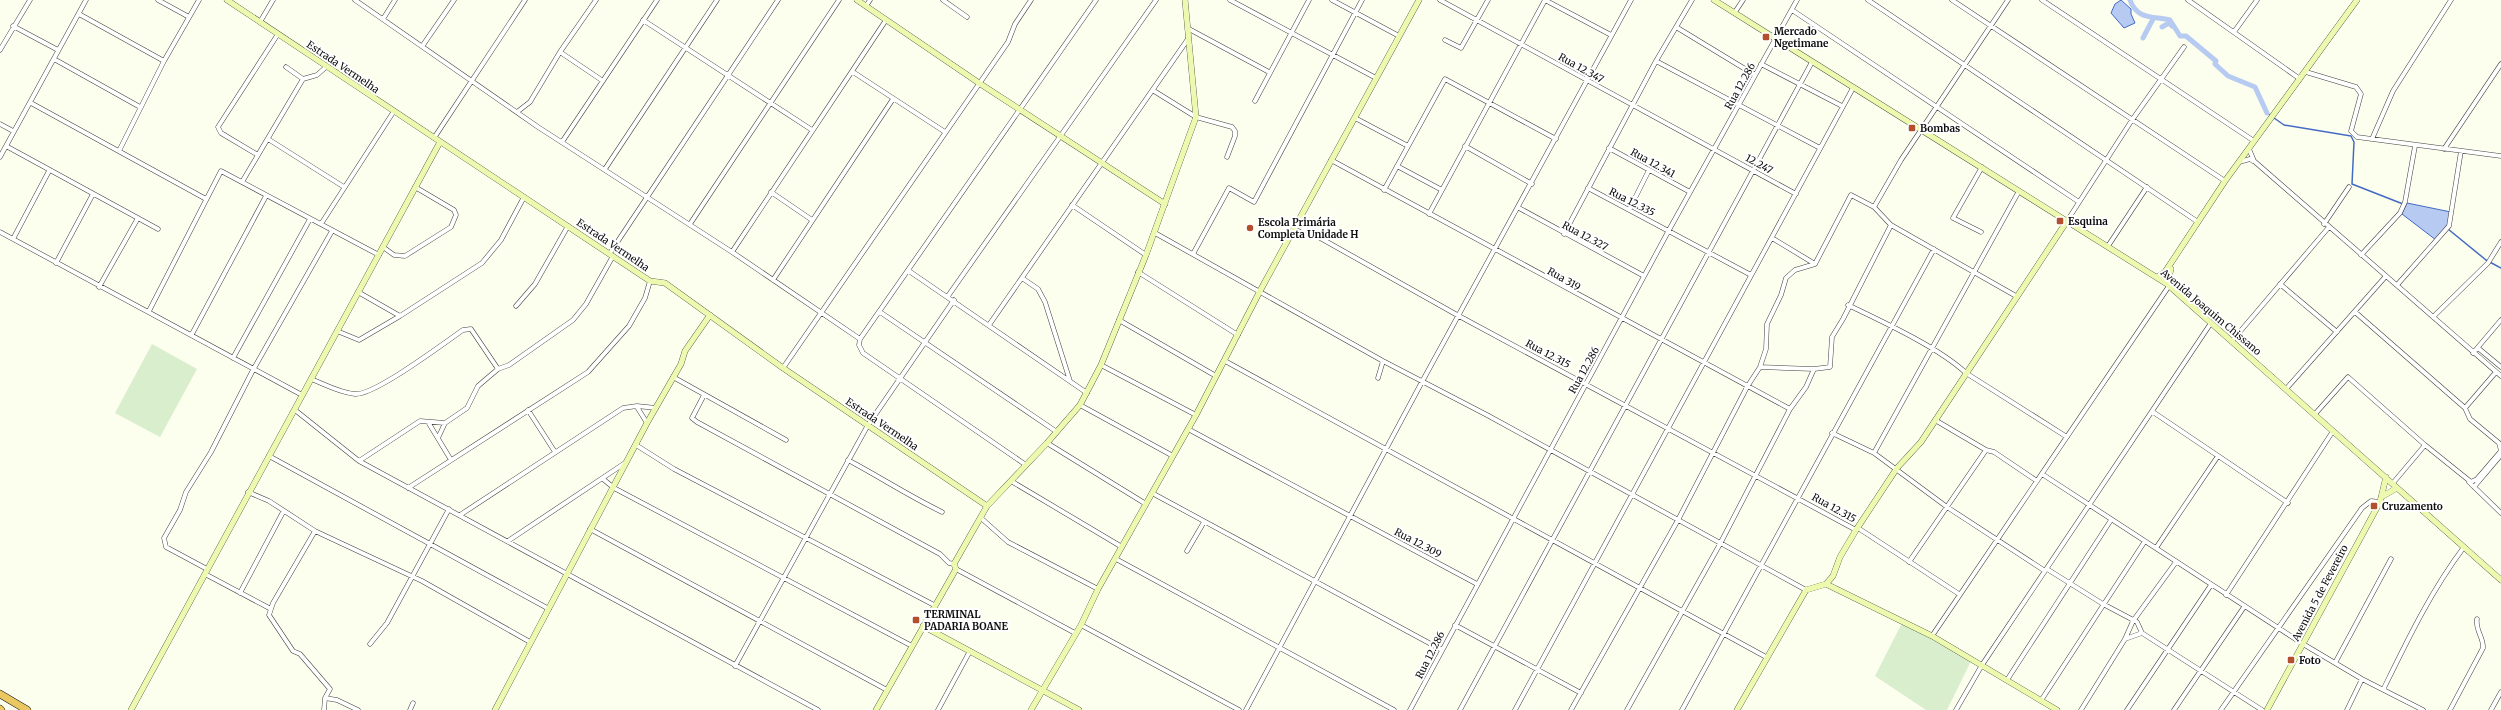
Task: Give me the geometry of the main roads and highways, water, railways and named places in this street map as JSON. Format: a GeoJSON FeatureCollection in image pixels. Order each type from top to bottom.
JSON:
{"type":"FeatureCollection","features":[{"type":"Feature","properties":{"kind":"highway"},"geometry":{"type":"LineString","coordinates":[[0,694],[27,710]]}},
{"type":"Feature","properties":{"kind":"water"},"geometry":{"type":"Polygon","coordinates":[[[2121,0],[2131,9],[2131,14],[2135,23],[2124,28],[2111,13],[2115,4],[2121,0]]]}},
{"type":"Feature","properties":{"kind":"water"},"geometry":{"type":"Polygon","coordinates":[[[2407,203],[2451,212],[2448,226],[2436,240],[2402,214],[2407,203]]]}},
{"type":"Feature","properties":{"kind":"waterway"},"geometry":{"type":"LineString","coordinates":[[2130,0],[2133,6],[2141,14],[2170,20],[2180,36],[2186,36],[2216,61],[2215,64],[2228,76],[2255,87],[2267,113]]}},
{"type":"Feature","properties":{"kind":"waterway"},"geometry":{"type":"LineString","coordinates":[[2143,38],[2153,19]]}},
{"type":"Feature","properties":{"kind":"waterway"},"geometry":{"type":"LineString","coordinates":[[2162,27],[2169,23],[2172,26]]}},
{"type":"Feature","properties":{"kind":"waterway"},"geometry":{"type":"LineString","coordinates":[[2267,113],[2284,125],[2351,136],[2354,142],[2352,184],[2403,204]]}},
{"type":"Feature","properties":{"kind":"waterway"},"geometry":{"type":"LineString","coordinates":[[2448,229],[2486,260],[2501,268]]}},
{"type":"Feature","properties":{"kind":"place","name":"Mercado Ngetimane"},"geometry":{"type":"Point","coordinates":[1766,37]}},
{"type":"Feature","properties":{"kind":"place","name":"Bombas"},"geometry":{"type":"Point","coordinates":[1912,128]}},
{"type":"Feature","properties":{"kind":"place","name":"Esquina"},"geometry":{"type":"Point","coordinates":[2060,221]}},
{"type":"Feature","properties":{"kind":"place","name":"Escola Primária Completa Unidade H"},"geometry":{"type":"Point","coordinates":[1250,228]}},
{"type":"Feature","properties":{"kind":"place","name":"Cruzamento"},"geometry":{"type":"Point","coordinates":[2374,506]}},
{"type":"Feature","properties":{"kind":"place","name":"TERMINAL PADARIA BOANE"},"geometry":{"type":"Point","coordinates":[916,620]}},
{"type":"Feature","properties":{"kind":"place","name":"Foto"},"geometry":{"type":"Point","coordinates":[2291,660]}}]}
